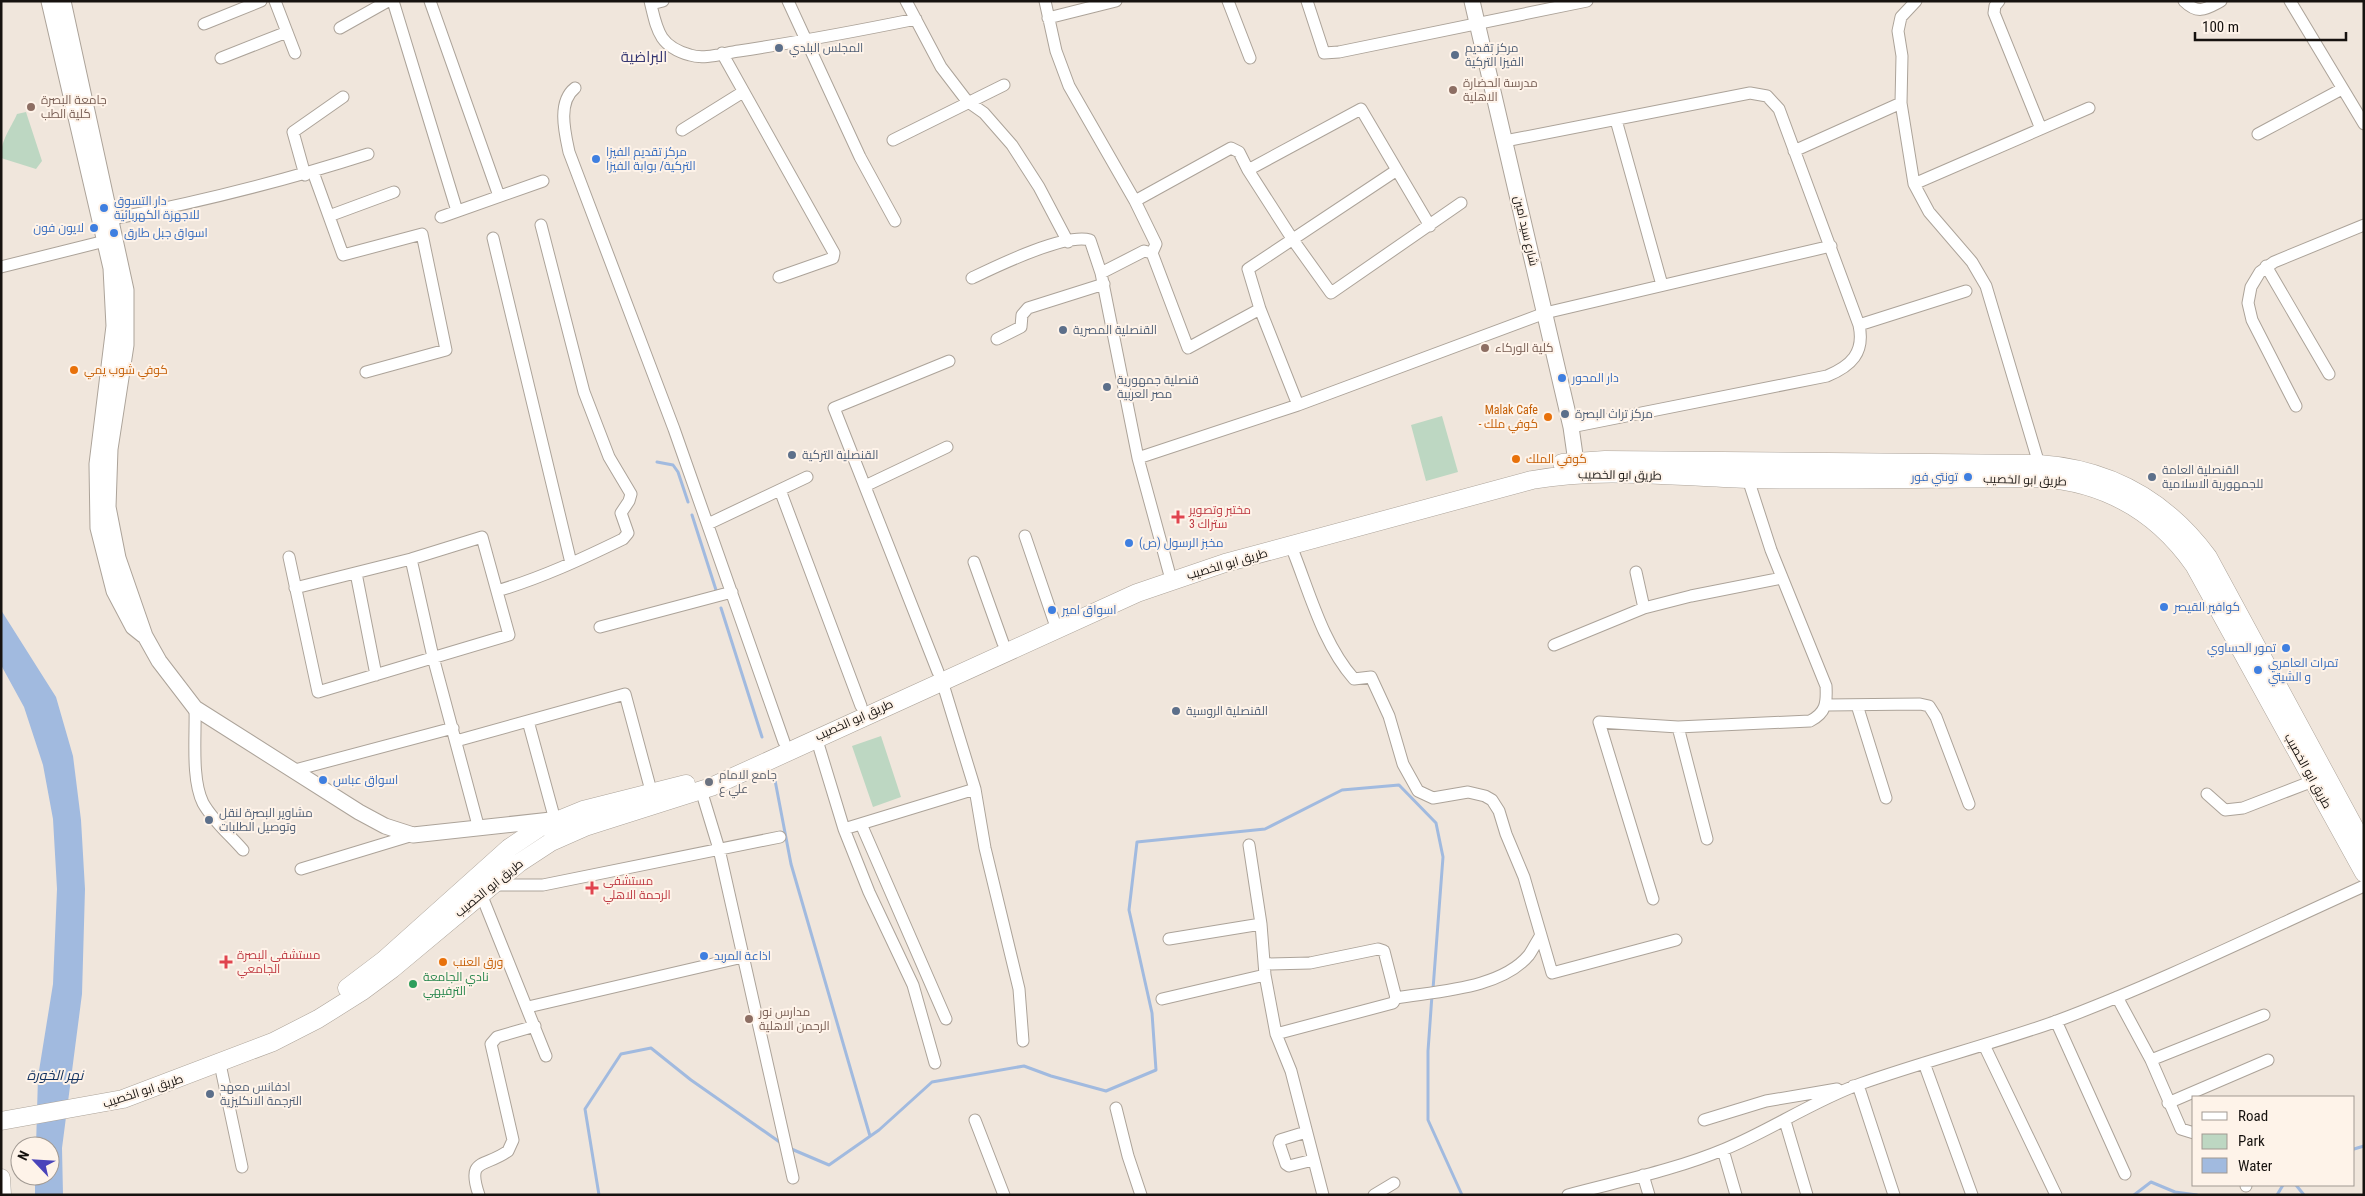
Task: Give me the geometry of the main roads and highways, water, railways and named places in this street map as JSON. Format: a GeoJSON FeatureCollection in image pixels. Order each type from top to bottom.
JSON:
{"type":"FeatureCollection","features":[{"type":"Feature","properties":{"kind":"main road","name":"طريق ابو الخصيب"},"geometry":{"type":"LineString","coordinates":[[1,1121],[28,1110],[130,1097],[220,1064],[273,1042],[318,1019],[527,857],[559,838],[707,777],[861,706],[940,676],[1158,585],[1291,546],[1513,474],[1576,462],[2057,479],[2093,487],[2135,506],[2171,535],[2194,565],[2364,873]]}},
{"type":"Feature","properties":{"kind":"main road","name":"طريق ابو الخصيب"},"geometry":{"type":"LineString","coordinates":[[72,1103],[132,1084],[269,1032],[334,997],[388,964],[509,848],[523,837],[555,820],[653,798],[701,790],[816,737],[1003,643],[1169,572],[1532,480],[1566,475],[1600,473],[1748,479],[1823,471],[2039,464],[2079,469],[2117,481],[2163,508],[2196,541],[2218,574],[2364,845]]}},
{"type":"Feature","properties":{"kind":"main road","name":"طريق ابو الخصيب"},"geometry":{"type":"LineString","coordinates":[[1,1108],[28,1110]]}},
{"type":"Feature","properties":{"kind":"main road"},"geometry":{"type":"LineString","coordinates":[[1,1178],[2,1195]]}},
{"type":"Feature","properties":{"kind":"water","name":"نهر الخورة"},"geometry":{"type":"Polygon","coordinates":[[[1,610],[56,697],[73,756],[81,820],[85,889],[82,994],[62,1148],[63,1195],[35,1195],[35,1186],[60,1186],[60,1136],[36,1136],[38,1077],[53,984],[57,889],[53,819],[43,765],[24,707],[1,665],[1,610]]]}},
{"type":"Feature","properties":{"kind":"waterway"},"geometry":{"type":"LineString","coordinates":[[657,462],[673,465],[678,472],[688,502]]}},
{"type":"Feature","properties":{"kind":"waterway"},"geometry":{"type":"LineString","coordinates":[[692,515],[716,590]]}},
{"type":"Feature","properties":{"kind":"waterway"},"geometry":{"type":"LineString","coordinates":[[721,608],[762,737]]}},
{"type":"Feature","properties":{"kind":"waterway"},"geometry":{"type":"LineString","coordinates":[[774,775],[791,864],[870,1136]]}},
{"type":"Feature","properties":{"kind":"waterway"},"geometry":{"type":"LineString","coordinates":[[789,1148],[829,1165],[879,1130],[932,1082],[1024,1066],[1051,1076],[1106,1091],[1156,1070],[1152,1013],[1129,910],[1137,842],[1265,829],[1342,790],[1399,785],[1436,823],[1443,857],[1433,989]]}},
{"type":"Feature","properties":{"kind":"waterway"},"geometry":{"type":"LineString","coordinates":[[1432,995],[1428,1051],[1428,1120],[1462,1195]]}},
{"type":"Feature","properties":{"kind":"waterway"},"geometry":{"type":"LineString","coordinates":[[599,1195],[585,1109],[621,1054],[651,1048],[691,1080],[781,1143]]}},
{"type":"Feature","properties":{"kind":"waterway"},"geometry":{"type":"LineString","coordinates":[[2355,1149],[2364,1146]]}},
{"type":"Feature","properties":{"kind":"waterway"},"geometry":{"type":"LineString","coordinates":[[2134,1195],[2151,1182],[2175,1192],[2197,1195]]}},
{"type":"Feature","properties":{"kind":"waterway"},"geometry":{"type":"LineString","coordinates":[[2277,1195],[2282,1186]]}},
{"type":"Feature","properties":{"kind":"waterway"},"geometry":{"type":"LineString","coordinates":[[2297,1186],[2304,1195]]}},
{"type":"Feature","properties":{"kind":"place","name":"المجلس البلدي"},"geometry":{"type":"Point","coordinates":[779,48]}},
{"type":"Feature","properties":{"kind":"place","name":"مركز تقديم الفيزا التركية"},"geometry":{"type":"Point","coordinates":[1455,55]}},
{"type":"Feature","properties":{"kind":"place","name":"مدرسة الحضارة الاهلية"},"geometry":{"type":"Point","coordinates":[1453,90]}},
{"type":"Feature","properties":{"kind":"place","name":"جامعة البصرة كلية الطب"},"geometry":{"type":"Point","coordinates":[31,107]}},
{"type":"Feature","properties":{"kind":"place","name":"مركز تقديم الفيزا التركية/ بوابة الفيزا"},"geometry":{"type":"Point","coordinates":[596,159]}},
{"type":"Feature","properties":{"kind":"place","name":"دار التسوق للاجهزة الكهربائية"},"geometry":{"type":"Point","coordinates":[104,208]}},
{"type":"Feature","properties":{"kind":"place","name":"لايون فون"},"geometry":{"type":"Point","coordinates":[94,228]}},
{"type":"Feature","properties":{"kind":"place","name":"اسواق جبل طارق"},"geometry":{"type":"Point","coordinates":[114,233]}},
{"type":"Feature","properties":{"kind":"place","name":"القنصلية المصرية"},"geometry":{"type":"Point","coordinates":[1063,330]}},
{"type":"Feature","properties":{"kind":"place","name":"كلية الوركاء"},"geometry":{"type":"Point","coordinates":[1485,348]}},
{"type":"Feature","properties":{"kind":"place","name":"كوفي شوب يمي"},"geometry":{"type":"Point","coordinates":[74,370]}},
{"type":"Feature","properties":{"kind":"place","name":"دار المحور"},"geometry":{"type":"Point","coordinates":[1562,378]}},
{"type":"Feature","properties":{"kind":"place","name":"قنصلية جمهورية مصر العربية"},"geometry":{"type":"Point","coordinates":[1107,387]}},
{"type":"Feature","properties":{"kind":"place","name":"مركز تراث البصرة"},"geometry":{"type":"Point","coordinates":[1565,414]}},
{"type":"Feature","properties":{"kind":"place","name":"Malak Cafe - كوفي ملك"},"geometry":{"type":"Point","coordinates":[1548,417]}},
{"type":"Feature","properties":{"kind":"place","name":"القنصلية التركية"},"geometry":{"type":"Point","coordinates":[792,455]}},
{"type":"Feature","properties":{"kind":"place","name":"كوفي الملك"},"geometry":{"type":"Point","coordinates":[1516,459]}},
{"type":"Feature","properties":{"kind":"place","name":"تونتي فور"},"geometry":{"type":"Point","coordinates":[1968,477]}},
{"type":"Feature","properties":{"kind":"place","name":"القنصلية العامة للجمهورية الاسلامية"},"geometry":{"type":"Point","coordinates":[2152,477]}},
{"type":"Feature","properties":{"kind":"place","name":"مختبر وتصوير ستراك 3"},"geometry":{"type":"Point","coordinates":[1178,517]}},
{"type":"Feature","properties":{"kind":"place","name":"مخبز الرسول (ص)"},"geometry":{"type":"Point","coordinates":[1129,543]}},
{"type":"Feature","properties":{"kind":"place","name":"كوافير القيصر"},"geometry":{"type":"Point","coordinates":[2164,607]}},
{"type":"Feature","properties":{"kind":"place","name":"اسواق امير"},"geometry":{"type":"Point","coordinates":[1052,610]}},
{"type":"Feature","properties":{"kind":"place","name":"تمور الحساوي"},"geometry":{"type":"Point","coordinates":[2286,648]}},
{"type":"Feature","properties":{"kind":"place","name":"تمرات العامري و الشيتي"},"geometry":{"type":"Point","coordinates":[2258,670]}},
{"type":"Feature","properties":{"kind":"place","name":"القنصلية الروسية"},"geometry":{"type":"Point","coordinates":[1176,711]}},
{"type":"Feature","properties":{"kind":"place","name":"اسواق عباس"},"geometry":{"type":"Point","coordinates":[323,780]}},
{"type":"Feature","properties":{"kind":"place","name":"جامع الامام علي ع"},"geometry":{"type":"Point","coordinates":[709,782]}},
{"type":"Feature","properties":{"kind":"place","name":"مشاوير البصرة لنقل وتوصيل الطلبات"},"geometry":{"type":"Point","coordinates":[209,820]}},
{"type":"Feature","properties":{"kind":"place","name":"مستشفى الرحمة الاهلي"},"geometry":{"type":"Point","coordinates":[592,888]}},
{"type":"Feature","properties":{"kind":"place","name":"اذاعة المربد"},"geometry":{"type":"Point","coordinates":[704,956]}},
{"type":"Feature","properties":{"kind":"place","name":"مستشفى البصرة الجامعي"},"geometry":{"type":"Point","coordinates":[226,962]}},
{"type":"Feature","properties":{"kind":"place","name":"ورق العنب"},"geometry":{"type":"Point","coordinates":[443,962]}},
{"type":"Feature","properties":{"kind":"place","name":"نادي الجامعة الترفيهي"},"geometry":{"type":"Point","coordinates":[413,984]}},
{"type":"Feature","properties":{"kind":"place","name":"مدارس نور الرحمن الاهلية"},"geometry":{"type":"Point","coordinates":[749,1019]}},
{"type":"Feature","properties":{"kind":"place","name":"ادفانس معهد الترجمة الانكليزية"},"geometry":{"type":"Point","coordinates":[210,1094]}},
{"type":"Feature","properties":{"kind":"district","name":"البراضية"},"geometry":{"type":"Point","coordinates":[644,57]}}]}
